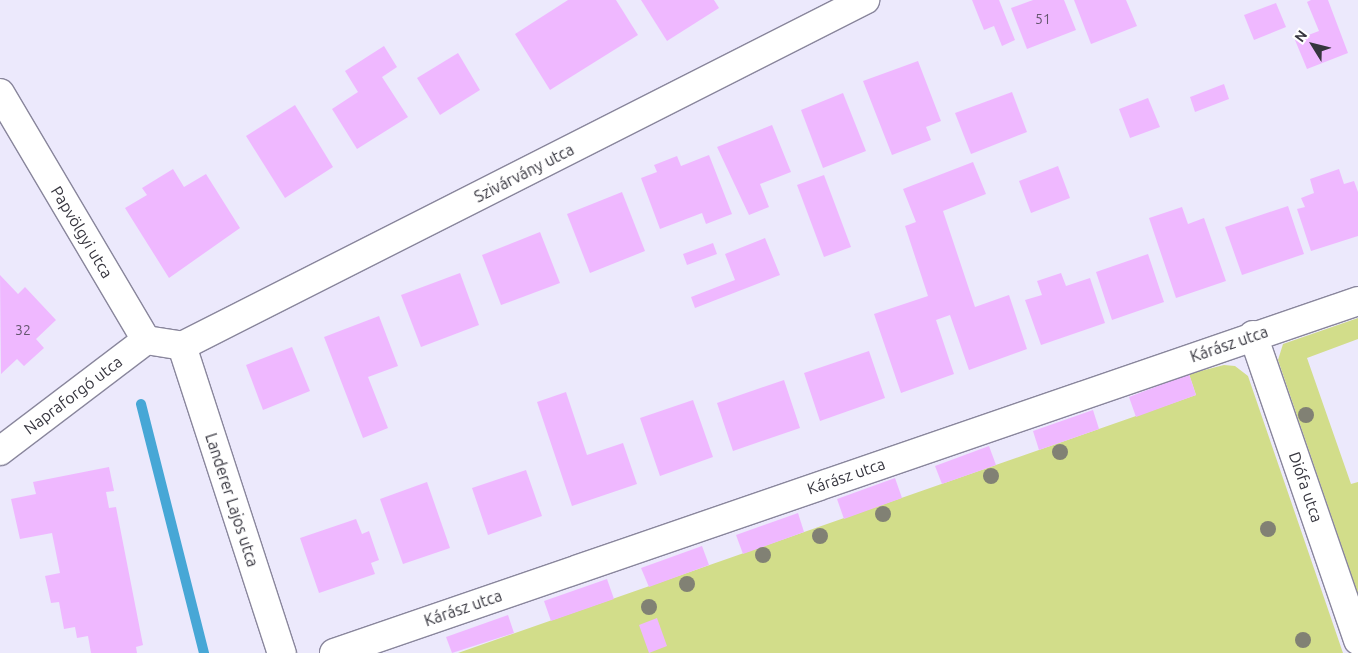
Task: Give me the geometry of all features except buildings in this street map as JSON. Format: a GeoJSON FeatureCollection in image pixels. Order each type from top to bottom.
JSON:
{"type":"FeatureCollection","features":[{"type":"Feature","properties":{"kind":"street","name":"Szivárvány utca"},"geometry":{"type":"LineString","coordinates":[[182,346],[865,0]]}},
{"type":"Feature","properties":{"kind":"street","name":"Papvölgyi utca"},"geometry":{"type":"LineString","coordinates":[[0,93],[146,340]]}},
{"type":"Feature","properties":{"kind":"street","name":"Kárász utca"},"geometry":{"type":"LineString","coordinates":[[334,653],[1253,335],[1358,301]]}},
{"type":"Feature","properties":{"kind":"street","name":"Diófa utca"},"geometry":{"type":"LineString","coordinates":[[1253,335],[1358,640]]}},
{"type":"Feature","properties":{"kind":"street"},"geometry":{"type":"LineString","coordinates":[[146,340],[182,346]]}},
{"type":"Feature","properties":{"kind":"street","name":"Napraforgó utca"},"geometry":{"type":"LineString","coordinates":[[0,451],[146,340]]}},
{"type":"Feature","properties":{"kind":"street","name":"Landerer Lajos utca"},"geometry":{"type":"LineString","coordinates":[[182,346],[282,653]]}},
{"type":"Feature","properties":{"kind":"green space"},"geometry":{"type":"Polygon","coordinates":[[[1358,318],[1358,339],[1307,358],[1351,484],[1358,482],[1358,594],[1278,360],[1283,344],[1358,318]]]}},
{"type":"Feature","properties":{"kind":"green space"},"geometry":{"type":"Polygon","coordinates":[[[1224,365],[1235,366],[1248,376],[1343,653],[458,653],[1196,395],[1189,374],[1224,365]]]}},
{"type":"Feature","properties":{"kind":"waterway"},"geometry":{"type":"LineString","coordinates":[[141,404],[204,653]]}}]}
